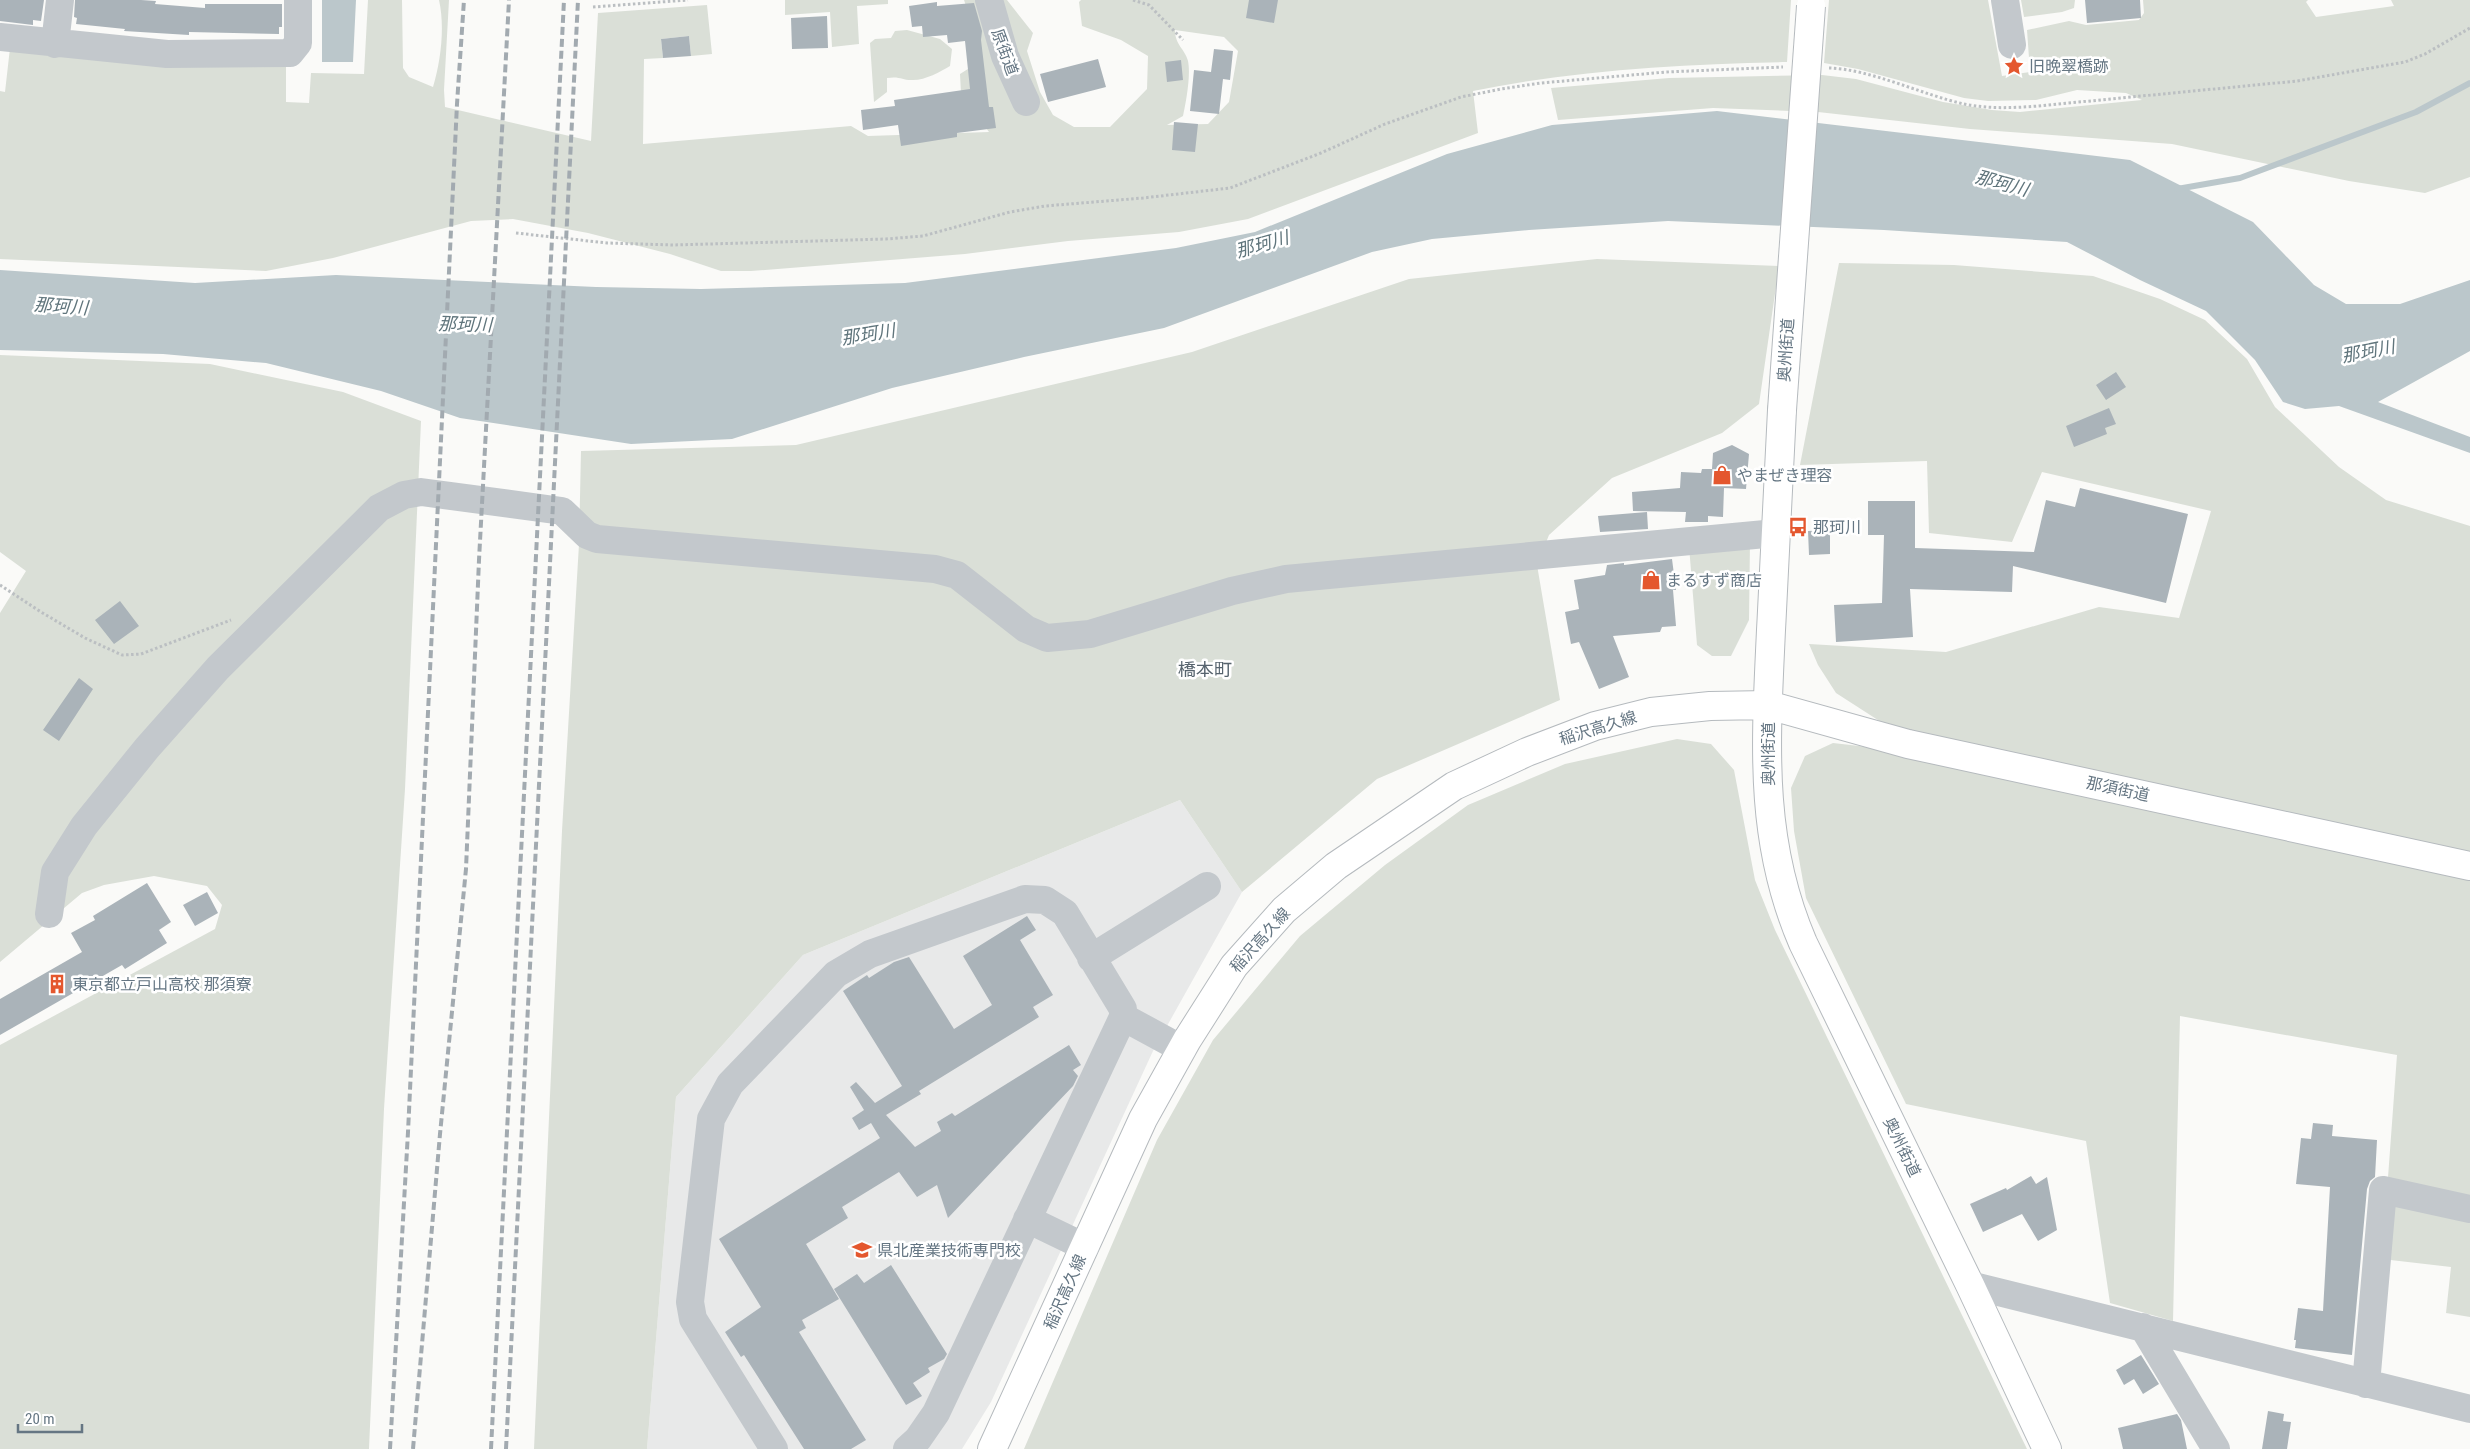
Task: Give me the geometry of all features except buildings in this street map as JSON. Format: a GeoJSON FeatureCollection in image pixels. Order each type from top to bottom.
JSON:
{"type":"FeatureCollection","features":[{"type":"Feature","properties":{"kind":"main road","name":"奥州街道"},"geometry":{"type":"LineString","coordinates":[[1811,3],[1782,410],[1776,533],[1768,704],[1767,787],[1772,836],[1791,914],[2048,1449]]}},
{"type":"Feature","properties":{"kind":"main road","name":"那須街道"},"geometry":{"type":"LineString","coordinates":[[1768,704],[1908,744],[2470,866]]}},
{"type":"Feature","properties":{"kind":"main road","name":"稲沢高久線"},"geometry":{"type":"LineString","coordinates":[[992,1449],[1143,1119],[1182,1049],[1234,966],[1284,910],[1336,866],[1454,786],[1527,752],[1595,726],[1652,712],[1700,707],[1768,704]]}},
{"type":"Feature","properties":{"kind":"street"},"geometry":{"type":"LineString","coordinates":[[55,44],[60,0]]}},
{"type":"Feature","properties":{"kind":"street"},"geometry":{"type":"LineString","coordinates":[[0,37],[167,54],[290,53],[298,43],[298,0]]}},
{"type":"Feature","properties":{"kind":"street","name":"原街道"},"geometry":{"type":"LineString","coordinates":[[989,0],[1004,56],[1026,102]]}},
{"type":"Feature","properties":{"kind":"street"},"geometry":{"type":"LineString","coordinates":[[2005,0],[2012,45]]}},
{"type":"Feature","properties":{"kind":"street"},"geometry":{"type":"LineString","coordinates":[[49,914],[55,872],[84,826],[146,748],[218,668],[379,508],[404,496],[421,492],[562,511],[587,535],[597,539],[935,569],[958,575],[1026,629],[1047,638],[1090,634],[1232,591],[1286,579],[1776,533]]}},
{"type":"Feature","properties":{"kind":"street"},"geometry":{"type":"LineString","coordinates":[[1091,958],[1208,886]]}},
{"type":"Feature","properties":{"kind":"street"},"geometry":{"type":"LineString","coordinates":[[774,1449],[693,1319],[690,1302],[711,1119],[730,1084],[836,974],[870,954],[1025,899],[1045,900],[1065,913],[1122,1009],[1123,1017],[936,1413],[918,1439],[907,1449]]}},
{"type":"Feature","properties":{"kind":"street"},"geometry":{"type":"LineString","coordinates":[[1123,1017],[1182,1049]]}},
{"type":"Feature","properties":{"kind":"street"},"geometry":{"type":"LineString","coordinates":[[2366,1384],[2384,1190],[2470,1209]]}},
{"type":"Feature","properties":{"kind":"street"},"geometry":{"type":"LineString","coordinates":[[1027,1219],[1085,1248]]}},
{"type":"Feature","properties":{"kind":"street"},"geometry":{"type":"LineString","coordinates":[[1970,1285],[2470,1409]]}},
{"type":"Feature","properties":{"kind":"street"},"geometry":{"type":"LineString","coordinates":[[2143,1328],[2216,1449]]}},
{"type":"Feature","properties":{"kind":"path"},"geometry":{"type":"LineString","coordinates":[[592,7],[688,0]]}},
{"type":"Feature","properties":{"kind":"path"},"geometry":{"type":"LineString","coordinates":[[1133,0],[1149,5],[1183,40]]}},
{"type":"Feature","properties":{"kind":"path"},"geometry":{"type":"LineString","coordinates":[[1826,68],[1850,71],[1965,104],[2007,108],[2030,107],[2297,81],[2405,62],[2425,54],[2470,28]]}},
{"type":"Feature","properties":{"kind":"path"},"geometry":{"type":"LineString","coordinates":[[516,233],[607,242],[673,245],[886,239],[923,236],[1045,206],[1143,198],[1230,188],[1321,153],[1385,124],[1461,97],[1541,82],[1637,74],[1788,68]]}},
{"type":"Feature","properties":{"kind":"path"},"geometry":{"type":"LineString","coordinates":[[0,585],[85,638],[122,655],[141,654],[236,618]]}},
{"type":"Feature","properties":{"kind":"shaded area"},"geometry":{"type":"Polygon","coordinates":[[[368,0],[402,0],[403,68],[409,77],[433,87],[441,44],[442,21],[439,0],[449,0],[444,90],[445,107],[591,141],[598,13],[707,5],[712,54],[691,56],[689,36],[661,39],[663,58],[644,59],[643,144],[851,126],[868,136],[989,132],[961,93],[960,74],[979,62],[980,49],[964,0],[1007,0],[1033,33],[1027,51],[1040,92],[1053,115],[1074,127],[1110,127],[1147,89],[1148,56],[1121,40],[1082,26],[1079,2],[1081,0],[1791,0],[1787,62],[1629,69],[1551,78],[1473,91],[1478,133],[1248,219],[1179,232],[1068,241],[965,254],[751,271],[721,271],[670,254],[588,233],[513,219],[471,221],[333,258],[266,271],[0,259],[0,91],[5,92],[10,48],[286,64],[286,102],[309,103],[311,73],[364,74],[368,0]],[[1175,30],[1178,43],[1188,61],[1189,81],[1183,116],[1167,125],[1208,124],[1229,102],[1238,51],[1224,37],[1175,30]]]}},
{"type":"Feature","properties":{"kind":"shaded area"},"geometry":{"type":"Polygon","coordinates":[[[785,0],[888,0],[888,4],[857,6],[859,44],[832,47],[830,12],[785,15],[785,0]]]}},
{"type":"Feature","properties":{"kind":"shaded area"},"geometry":{"type":"Polygon","coordinates":[[[1829,0],[1988,0],[2002,76],[2030,72],[2027,30],[2069,21],[2086,25],[2139,20],[2144,13],[2143,0],[2308,0],[2306,2],[2316,17],[2394,6],[2391,0],[2470,0],[2470,177],[2425,193],[2349,181],[2172,144],[1970,129],[1818,112],[1713,108],[1558,120],[1551,88],[1669,78],[1822,75],[1856,79],[1943,102],[1992,110],[2020,112],[2142,100],[2126,93],[2077,90],[2036,100],[1988,101],[1964,98],[1858,69],[1824,63],[1829,0]]]}},
{"type":"Feature","properties":{"kind":"shaded area"},"geometry":{"type":"Polygon","coordinates":[[[2021,0],[2075,0],[2074,8],[2062,12],[2024,17],[2021,0]]]}},
{"type":"Feature","properties":{"kind":"shaded area"},"geometry":{"type":"Polygon","coordinates":[[[907,30],[940,39],[952,49],[950,66],[926,78],[916,80],[895,77],[887,78],[887,92],[874,102],[870,43],[875,39],[891,38],[895,31],[907,30]]]}},
{"type":"Feature","properties":{"kind":"shaded area"},"geometry":{"type":"Polygon","coordinates":[[[1597,259],[1779,266],[1759,404],[1722,433],[1612,478],[1549,535],[1537,565],[1560,700],[1377,779],[1242,892],[1180,800],[803,955],[676,1097],[647,1449],[534,1449],[562,831],[579,544],[581,451],[796,445],[1192,352],[1409,279],[1597,259]]]}},
{"type":"Feature","properties":{"kind":"shaded area"},"geometry":{"type":"Polygon","coordinates":[[[1839,263],[1954,265],[2093,276],[2160,299],[2205,320],[2247,359],[2275,407],[2339,467],[2386,500],[2470,526],[2470,1317],[2446,1313],[2451,1267],[2382,1259],[2397,1055],[2180,1016],[2173,1321],[2110,1303],[2086,1141],[1906,1104],[1806,898],[1794,831],[1791,788],[1805,756],[1833,743],[1920,753],[1924,741],[1881,722],[1836,693],[1818,665],[1809,644],[1946,652],[2099,607],[2179,618],[2211,511],[2042,472],[2012,542],[1929,533],[1927,461],[1800,465],[1839,263]]]}},
{"type":"Feature","properties":{"kind":"shaded area"},"geometry":{"type":"Polygon","coordinates":[[[0,355],[210,364],[343,392],[421,421],[405,789],[384,1109],[369,1449],[0,1449],[0,1045],[215,929],[222,905],[207,886],[154,876],[104,885],[82,893],[0,962],[0,613],[26,571],[0,552],[0,355]]]}},
{"type":"Feature","properties":{"kind":"shaded area"},"geometry":{"type":"Polygon","coordinates":[[[1750,541],[1749,620],[1731,656],[1712,656],[1697,645],[1689,546],[1750,541]]]}},
{"type":"Feature","properties":{"kind":"shaded area"},"geometry":{"type":"Polygon","coordinates":[[[1677,739],[1711,744],[1734,770],[1755,880],[1775,930],[2027,1449],[1024,1449],[1157,1140],[1213,1040],[1300,936],[1385,865],[1468,805],[1565,764],[1677,739]]]}},
{"type":"Feature","properties":{"kind":"shaded area","name":"県北産業技術専門校"},"geometry":{"type":"Polygon","coordinates":[[[1180,800],[1242,892],[1153,1051],[991,1402],[962,1449],[647,1449],[676,1097],[803,955],[1180,800]]]}},
{"type":"Feature","properties":{"kind":"water"},"geometry":{"type":"Polygon","coordinates":[[[322,0],[356,0],[353,62],[322,62],[322,0]]]}},
{"type":"Feature","properties":{"kind":"water"},"geometry":{"type":"Polygon","coordinates":[[[1717,111],[2130,160],[2253,222],[2314,285],[2346,304],[2400,304],[2470,280],[2470,351],[2378,402],[2470,437],[2470,453],[2339,406],[2305,409],[2283,402],[2255,360],[2206,311],[2140,280],[2067,242],[1884,230],[1668,221],[1529,230],[1432,239],[1372,252],[1164,328],[1024,357],[892,388],[732,439],[631,444],[460,418],[381,391],[266,363],[163,354],[0,350],[0,270],[195,283],[336,275],[596,287],[701,289],[905,283],[1176,248],[1255,232],[1447,154],[1552,125],[1717,111]]]}},
{"type":"Feature","properties":{"kind":"waterway"},"geometry":{"type":"LineString","coordinates":[[2177,189],[2240,178],[2416,112],[2470,83]]}},
{"type":"Feature","properties":{"kind":"railway"},"geometry":{"type":"LineString","coordinates":[[390,1449],[408,1132],[457,104],[464,0]]}},
{"type":"Feature","properties":{"kind":"railway"},"geometry":{"type":"LineString","coordinates":[[413,1449],[440,1134],[466,869],[479,560],[509,0]]}},
{"type":"Feature","properties":{"kind":"railway"},"geometry":{"type":"LineString","coordinates":[[491,1449],[564,0]]}},
{"type":"Feature","properties":{"kind":"railway"},"geometry":{"type":"LineString","coordinates":[[506,1449],[578,0]]}},
{"type":"Feature","properties":{"kind":"place","name":"旧晩翠橋跡"},"geometry":{"type":"Point","coordinates":[2014,66]}},
{"type":"Feature","properties":{"kind":"place","name":"やまぜき理容"},"geometry":{"type":"Point","coordinates":[1722,475]}},
{"type":"Feature","properties":{"kind":"place","name":"那珂川"},"geometry":{"type":"Point","coordinates":[1798,527]}},
{"type":"Feature","properties":{"kind":"place","name":"まるすず商店"},"geometry":{"type":"Point","coordinates":[1651,580]}},
{"type":"Feature","properties":{"kind":"place","name":"東京都立戸山高校 那須寮"},"geometry":{"type":"Point","coordinates":[57,984]}},
{"type":"Feature","properties":{"kind":"place","name":"県北産業技術専門校"},"geometry":{"type":"Point","coordinates":[862,1250]}},
{"type":"Feature","properties":{"kind":"district","name":"橋本町"},"geometry":{"type":"Point","coordinates":[1205,669]}}]}
